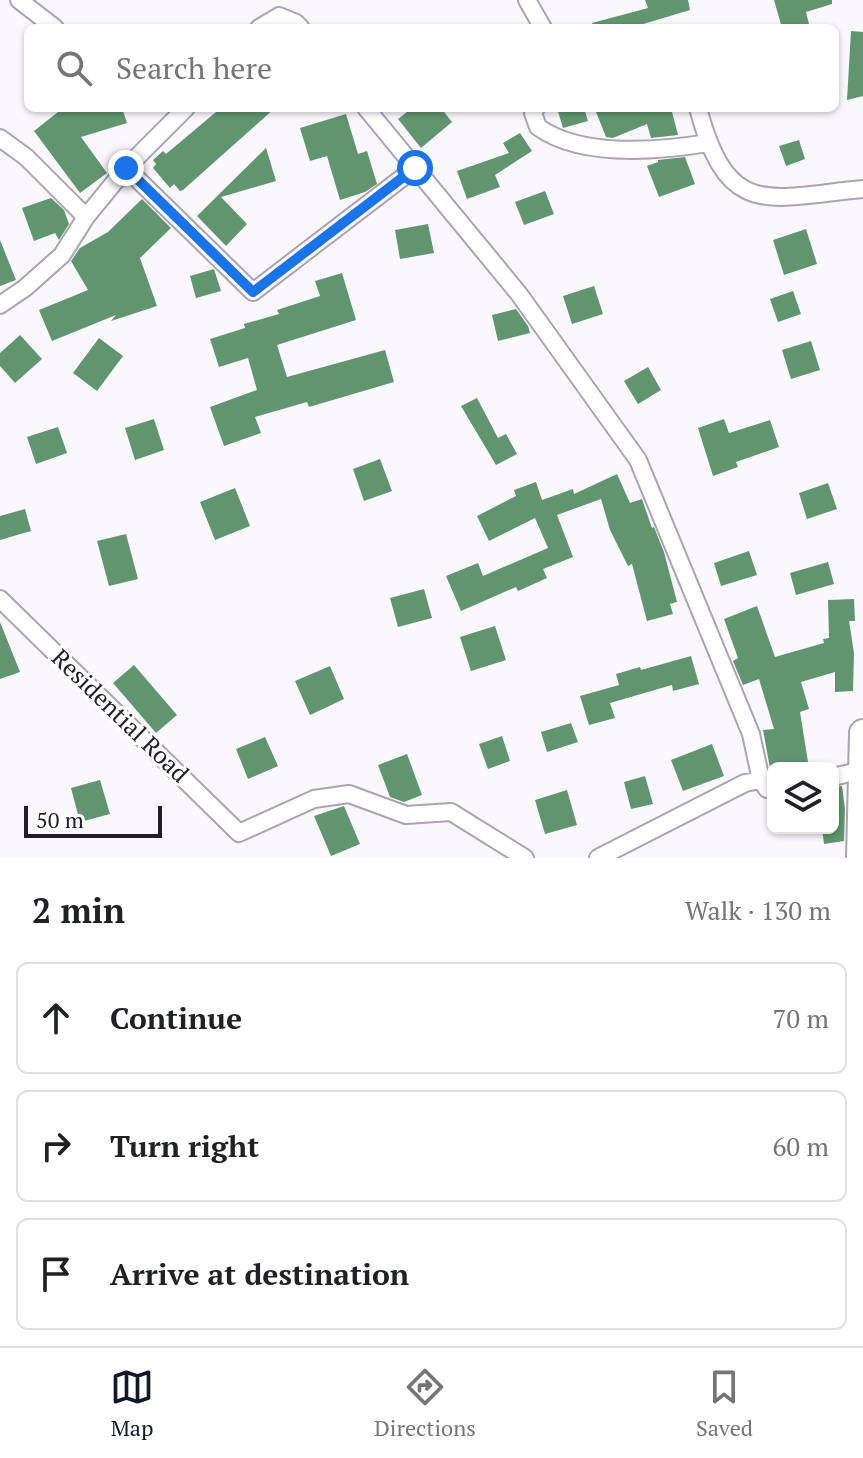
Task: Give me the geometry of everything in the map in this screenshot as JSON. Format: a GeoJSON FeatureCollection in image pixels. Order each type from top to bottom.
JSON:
{"type":"FeatureCollection","features":[{"type":"Feature","properties":{"kind":"main road"},"geometry":{"type":"LineString","coordinates":[[860,858],[863,733]]}},
{"type":"Feature","properties":{"kind":"street"},"geometry":{"type":"LineString","coordinates":[[19,0],[50,24]]}},
{"type":"Feature","properties":{"kind":"street"},"geometry":{"type":"LineString","coordinates":[[527,0],[541,24]]}},
{"type":"Feature","properties":{"kind":"street"},"geometry":{"type":"LineString","coordinates":[[266,24],[279,16],[297,24]]}},
{"type":"Feature","properties":{"kind":"street"},"geometry":{"type":"LineString","coordinates":[[0,305],[25,288],[62,255],[86,217],[178,112]]}},
{"type":"Feature","properties":{"kind":"street"},"geometry":{"type":"LineString","coordinates":[[369,112],[519,294],[638,460],[751,734],[767,784],[745,783],[598,858]]}},
{"type":"Feature","properties":{"kind":"street"},"geometry":{"type":"LineString","coordinates":[[534,112],[538,127],[586,146],[665,150],[708,143]]}},
{"type":"Feature","properties":{"kind":"street"},"geometry":{"type":"LineString","coordinates":[[699,112],[708,143],[722,171],[740,188],[765,197],[863,189]]}},
{"type":"Feature","properties":{"kind":"street"},"geometry":{"type":"LineString","coordinates":[[0,138],[26,157],[86,217]]}},
{"type":"Feature","properties":{"kind":"street"},"geometry":{"type":"LineString","coordinates":[[126,168],[253,292],[415,168]]}},
{"type":"Feature","properties":{"kind":"street","name":"Residential Road"},"geometry":{"type":"LineString","coordinates":[[0,599],[239,833],[314,799],[349,794],[406,815],[451,812],[525,858]]}},
{"type":"Feature","properties":{"kind":"street"},"geometry":{"type":"LineString","coordinates":[[839,776],[862,770]]}},
{"type":"Feature","properties":{"kind":"building"},"geometry":{"type":"Polygon","coordinates":[[[645,0],[688,0],[690,10],[643,24],[592,24],[592,23],[648,8],[645,0]]]}},
{"type":"Feature","properties":{"kind":"building"},"geometry":{"type":"Polygon","coordinates":[[[774,0],[832,0],[832,4],[806,12],[809,24],[781,24],[774,0]]]}},
{"type":"Feature","properties":{"kind":"building"},"geometry":{"type":"Polygon","coordinates":[[[851,31],[863,32],[863,96],[847,100],[851,31]]]}},
{"type":"Feature","properties":{"kind":"building"},"geometry":{"type":"Polygon","coordinates":[[[58,112],[123,112],[127,123],[81,137],[107,173],[80,193],[34,131],[58,112]]]}},
{"type":"Feature","properties":{"kind":"building"},"geometry":{"type":"Polygon","coordinates":[[[216,112],[271,112],[183,190],[180,191],[174,184],[170,188],[153,168],[156,164],[153,160],[163,151],[166,154],[216,112]]]}},
{"type":"Feature","properties":{"kind":"building"},"geometry":{"type":"Polygon","coordinates":[[[407,112],[444,112],[452,122],[421,148],[398,119],[407,112]]]}},
{"type":"Feature","properties":{"kind":"building"},"geometry":{"type":"Polygon","coordinates":[[[558,112],[585,112],[588,121],[563,128],[558,112]]]}},
{"type":"Feature","properties":{"kind":"building"},"geometry":{"type":"Polygon","coordinates":[[[596,112],[672,112],[678,135],[651,138],[647,124],[613,138],[606,137],[596,112]]]}},
{"type":"Feature","properties":{"kind":"building"},"geometry":{"type":"Polygon","coordinates":[[[346,114],[358,154],[367,151],[377,184],[365,192],[340,200],[327,156],[310,161],[300,128],[346,114]]]}},
{"type":"Feature","properties":{"kind":"building"},"geometry":{"type":"Polygon","coordinates":[[[520,133],[532,151],[495,175],[500,187],[467,199],[457,171],[509,153],[503,143],[520,133]]]}},
{"type":"Feature","properties":{"kind":"building"},"geometry":{"type":"Polygon","coordinates":[[[799,140],[805,159],[786,166],[779,146],[799,140]]]}},
{"type":"Feature","properties":{"kind":"building"},"geometry":{"type":"Polygon","coordinates":[[[266,148],[276,181],[221,197],[247,224],[226,246],[197,216],[266,148]]]}},
{"type":"Feature","properties":{"kind":"building"},"geometry":{"type":"Polygon","coordinates":[[[685,157],[695,184],[659,197],[647,166],[658,160],[685,157]]]}},
{"type":"Feature","properties":{"kind":"building"},"geometry":{"type":"Polygon","coordinates":[[[545,191],[554,214],[524,225],[515,202],[545,191]]]}},
{"type":"Feature","properties":{"kind":"building"},"geometry":{"type":"Polygon","coordinates":[[[51,198],[64,210],[69,224],[59,240],[55,233],[34,241],[22,208],[51,198]]]}},
{"type":"Feature","properties":{"kind":"building"},"geometry":{"type":"Polygon","coordinates":[[[142,199],[171,228],[140,258],[157,306],[111,321],[116,315],[52,341],[39,310],[88,290],[71,261],[80,248],[108,232],[142,199]]]}},
{"type":"Feature","properties":{"kind":"building"},"geometry":{"type":"Polygon","coordinates":[[[428,224],[434,253],[400,259],[395,230],[428,224]]]}},
{"type":"Feature","properties":{"kind":"building"},"geometry":{"type":"Polygon","coordinates":[[[806,229],[817,264],[784,275],[773,240],[806,229]]]}},
{"type":"Feature","properties":{"kind":"building"},"geometry":{"type":"Polygon","coordinates":[[[0,240],[16,280],[0,286],[0,240]]]}},
{"type":"Feature","properties":{"kind":"building"},"geometry":{"type":"Polygon","coordinates":[[[214,269],[221,291],[196,298],[190,276],[214,269]]]}},
{"type":"Feature","properties":{"kind":"building"},"geometry":{"type":"Polygon","coordinates":[[[342,273],[356,320],[277,345],[287,377],[385,350],[394,382],[309,407],[307,402],[255,417],[261,433],[224,446],[210,407],[257,390],[248,358],[219,367],[210,339],[245,328],[244,324],[279,314],[277,310],[320,296],[315,281],[342,273]]]}},
{"type":"Feature","properties":{"kind":"building"},"geometry":{"type":"Polygon","coordinates":[[[594,286],[603,314],[572,324],[563,296],[594,286]]]}},
{"type":"Feature","properties":{"kind":"building"},"geometry":{"type":"Polygon","coordinates":[[[793,291],[801,314],[778,322],[770,299],[793,291]]]}},
{"type":"Feature","properties":{"kind":"building"},"geometry":{"type":"Polygon","coordinates":[[[516,309],[530,333],[498,341],[492,315],[516,309]]]}},
{"type":"Feature","properties":{"kind":"building"},"geometry":{"type":"Polygon","coordinates":[[[20,335],[42,359],[15,383],[0,366],[0,353],[20,335]]]}},
{"type":"Feature","properties":{"kind":"building"},"geometry":{"type":"Polygon","coordinates":[[[99,338],[123,356],[97,391],[73,373],[99,338]]]}},
{"type":"Feature","properties":{"kind":"building"},"geometry":{"type":"Polygon","coordinates":[[[811,341],[820,370],[791,379],[782,350],[811,341]]]}},
{"type":"Feature","properties":{"kind":"building"},"geometry":{"type":"Polygon","coordinates":[[[648,367],[661,390],[638,404],[624,381],[648,367]]]}},
{"type":"Feature","properties":{"kind":"building"},"geometry":{"type":"Polygon","coordinates":[[[477,398],[498,438],[506,434],[517,454],[496,465],[461,406],[477,398]]]}},
{"type":"Feature","properties":{"kind":"building"},"geometry":{"type":"Polygon","coordinates":[[[154,419],[164,450],[135,460],[125,428],[154,419]]]}},
{"type":"Feature","properties":{"kind":"building"},"geometry":{"type":"Polygon","coordinates":[[[724,419],[729,433],[770,420],[779,447],[736,462],[738,467],[713,476],[698,428],[724,419]]]}},
{"type":"Feature","properties":{"kind":"building"},"geometry":{"type":"Polygon","coordinates":[[[58,427],[67,453],[36,464],[27,437],[58,427]]]}},
{"type":"Feature","properties":{"kind":"building"},"geometry":{"type":"Polygon","coordinates":[[[380,459],[392,491],[364,501],[353,469],[380,459]]]}},
{"type":"Feature","properties":{"kind":"building"},"geometry":{"type":"Polygon","coordinates":[[[617,474],[630,503],[642,499],[664,552],[677,602],[670,604],[673,614],[647,621],[632,564],[628,566],[610,530],[601,499],[557,515],[573,557],[543,569],[547,578],[518,591],[516,587],[461,611],[446,576],[478,563],[483,576],[548,548],[535,518],[489,541],[477,516],[516,496],[514,490],[536,482],[542,500],[573,489],[574,494],[617,474]]]}},
{"type":"Feature","properties":{"kind":"building"},"geometry":{"type":"Polygon","coordinates":[[[828,483],[837,509],[807,519],[799,493],[828,483]]]}},
{"type":"Feature","properties":{"kind":"building"},"geometry":{"type":"Polygon","coordinates":[[[235,488],[250,526],[215,540],[200,502],[235,488]]]}},
{"type":"Feature","properties":{"kind":"building"},"geometry":{"type":"Polygon","coordinates":[[[25,509],[31,531],[0,540],[0,516],[25,509]]]}},
{"type":"Feature","properties":{"kind":"building"},"geometry":{"type":"Polygon","coordinates":[[[126,534],[138,579],[109,586],[97,541],[126,534]]]}},
{"type":"Feature","properties":{"kind":"building"},"geometry":{"type":"Polygon","coordinates":[[[749,551],[757,575],[721,586],[714,563],[749,551]]]}},
{"type":"Feature","properties":{"kind":"building"},"geometry":{"type":"Polygon","coordinates":[[[828,562],[834,584],[796,595],[790,573],[828,562]]]}},
{"type":"Feature","properties":{"kind":"building"},"geometry":{"type":"Polygon","coordinates":[[[424,589],[432,618],[398,627],[390,598],[424,589]]]}},
{"type":"Feature","properties":{"kind":"building"},"geometry":{"type":"Polygon","coordinates":[[[854,599],[855,621],[849,621],[854,653],[853,691],[835,692],[835,672],[801,682],[809,709],[800,712],[808,762],[769,762],[763,730],[774,729],[759,679],[743,685],[733,661],[738,658],[724,619],[757,606],[775,657],[824,643],[823,639],[829,638],[828,600],[854,599]]]}},
{"type":"Feature","properties":{"kind":"building"},"geometry":{"type":"Polygon","coordinates":[[[0,622],[20,672],[0,679],[0,622]]]}},
{"type":"Feature","properties":{"kind":"building"},"geometry":{"type":"Polygon","coordinates":[[[495,626],[506,660],[471,671],[460,637],[495,626]]]}},
{"type":"Feature","properties":{"kind":"building"},"geometry":{"type":"Polygon","coordinates":[[[691,656],[699,684],[673,691],[672,685],[610,703],[615,718],[589,725],[580,696],[619,685],[616,674],[691,656]]]}},
{"type":"Feature","properties":{"kind":"building"},"geometry":{"type":"Polygon","coordinates":[[[134,665],[177,715],[156,733],[113,683],[134,665]]]}},
{"type":"Feature","properties":{"kind":"building"},"geometry":{"type":"Polygon","coordinates":[[[330,666],[344,699],[310,715],[295,681],[330,666]]]}},
{"type":"Feature","properties":{"kind":"building"},"geometry":{"type":"Polygon","coordinates":[[[571,723],[578,742],[547,752],[541,732],[571,723]]]}},
{"type":"Feature","properties":{"kind":"building"},"geometry":{"type":"Polygon","coordinates":[[[502,736],[510,761],[488,769],[479,744],[502,736]]]}},
{"type":"Feature","properties":{"kind":"building"},"geometry":{"type":"Polygon","coordinates":[[[265,737],[278,766],[248,779],[236,749],[265,737]]]}},
{"type":"Feature","properties":{"kind":"building"},"geometry":{"type":"Polygon","coordinates":[[[712,744],[724,776],[683,791],[671,760],[712,744]]]}},
{"type":"Feature","properties":{"kind":"building"},"geometry":{"type":"Polygon","coordinates":[[[407,754],[422,795],[404,802],[390,797],[378,765],[407,754]]]}},
{"type":"Feature","properties":{"kind":"building"},"geometry":{"type":"Polygon","coordinates":[[[645,776],[653,804],[631,809],[624,782],[645,776]]]}},
{"type":"Feature","properties":{"kind":"building"},"geometry":{"type":"Polygon","coordinates":[[[100,780],[110,814],[80,822],[71,788],[100,780]]]}},
{"type":"Feature","properties":{"kind":"building"},"geometry":{"type":"Polygon","coordinates":[[[842,786],[845,809],[844,841],[824,844],[823,834],[839,834],[839,787],[842,786]]]}},
{"type":"Feature","properties":{"kind":"building"},"geometry":{"type":"Polygon","coordinates":[[[567,790],[577,825],[545,834],[535,800],[567,790]]]}},
{"type":"Feature","properties":{"kind":"building"},"geometry":{"type":"Polygon","coordinates":[[[344,806],[360,844],[331,856],[314,816],[344,806]]]}},
{"type":"Feature","properties":{"kind":"route"},"geometry":{"type":"LineString","coordinates":[[126,168],[253,292],[415,168]]}}]}
